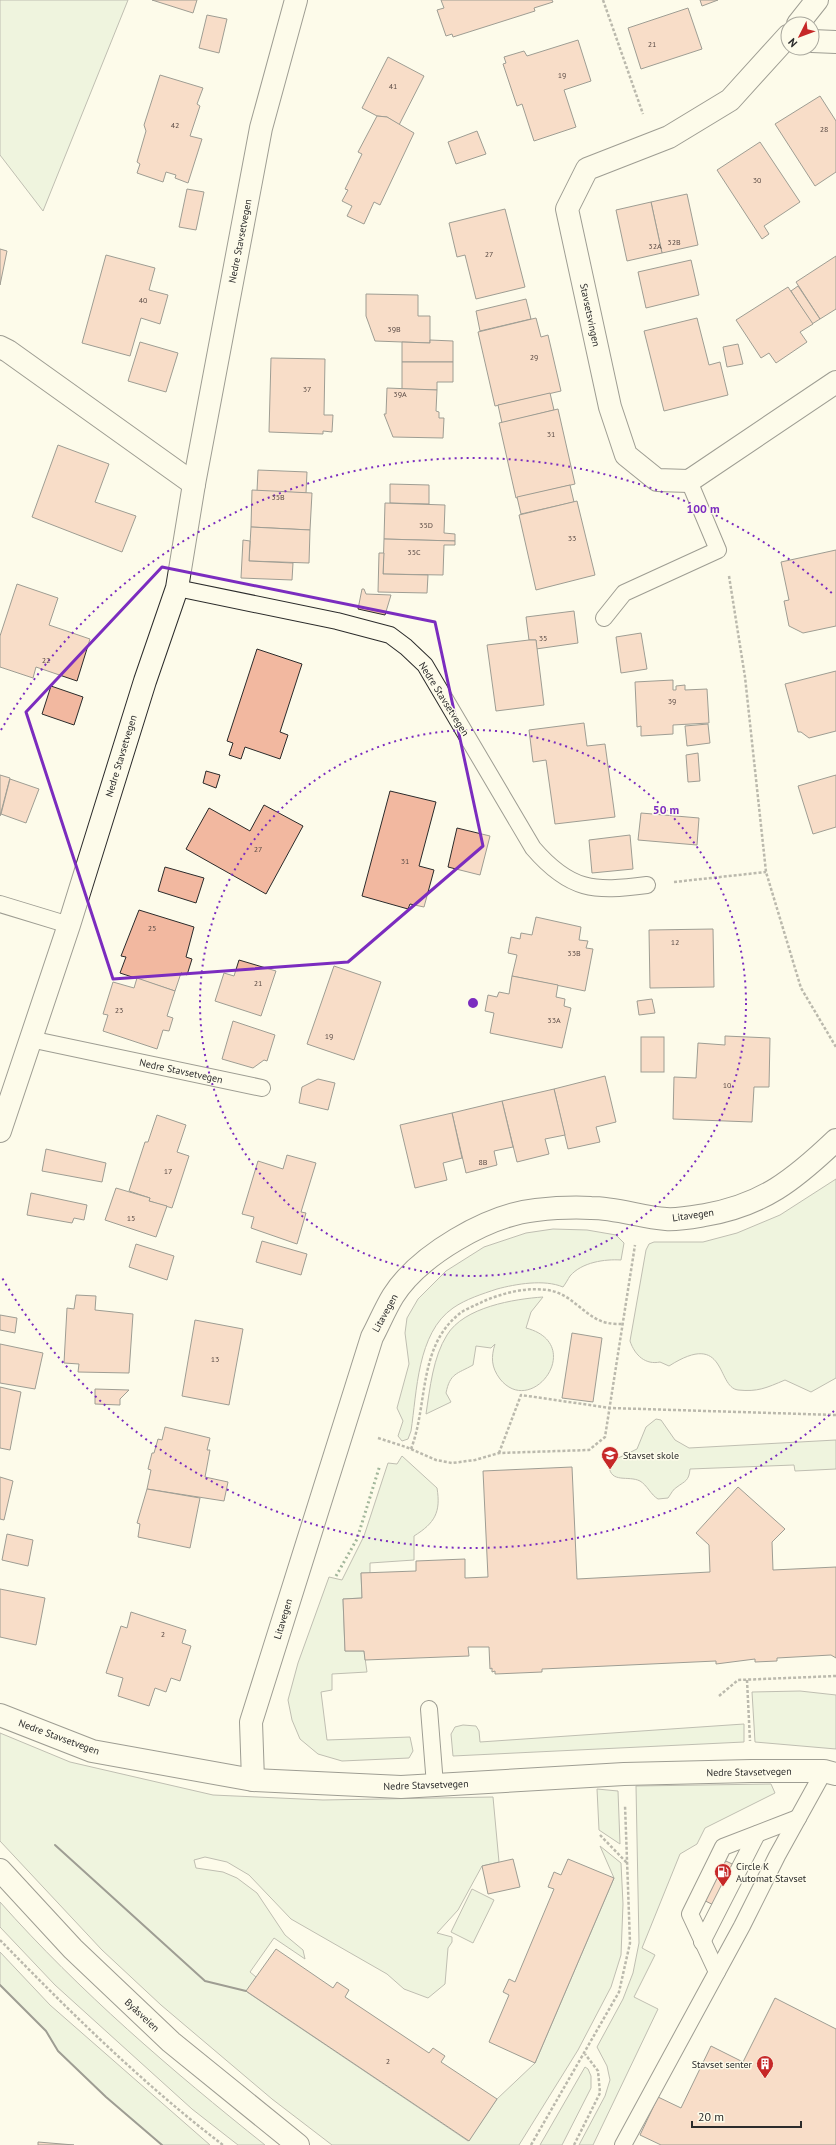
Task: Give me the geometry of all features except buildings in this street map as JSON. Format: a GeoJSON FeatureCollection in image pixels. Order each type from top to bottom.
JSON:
{"type":"FeatureCollection","features":[{"type":"Feature","properties":{"kind":"street","name":"Nedre Stavsetvegen"},"geometry":{"type":"LineString","coordinates":[[0,1131],[69,925],[145,681],[177,588],[194,484],[261,128],[296,0]]}},
{"type":"Feature","properties":{"kind":"street","name":"Stavsetsvingen"},"geometry":{"type":"LineString","coordinates":[[805,16],[817,0]]}},
{"type":"Feature","properties":{"kind":"street"},"geometry":{"type":"LineString","coordinates":[[820,41],[836,42]]}},
{"type":"Feature","properties":{"kind":"street","name":"Stavsetsvingen"},"geometry":{"type":"LineString","coordinates":[[689,481],[657,480],[626,455],[610,407],[567,209],[586,169],[669,137],[730,100],[780,46]]}},
{"type":"Feature","properties":{"kind":"street"},"geometry":{"type":"LineString","coordinates":[[0,348],[8,351],[194,484]]}},
{"type":"Feature","properties":{"kind":"street"},"geometry":{"type":"LineString","coordinates":[[689,481],[836,382]]}},
{"type":"Feature","properties":{"kind":"street","name":"Litavegen"},"geometry":{"type":"LineString","coordinates":[[253,1780],[251,1722],[372,1336],[393,1296],[422,1262],[462,1236],[504,1218],[536,1210],[592,1208],[667,1219],[704,1215],[741,1206],[773,1192],[802,1173],[836,1140]]}},
{"type":"Feature","properties":{"kind":"street","name":"Nedre Stavsetvegen"},"geometry":{"type":"LineString","coordinates":[[0,1715],[92,1751],[253,1780],[401,1787],[624,1774],[751,1770],[830,1773]]}},
{"type":"Feature","properties":{"kind":"street","name":"Byåsveien"},"geometry":{"type":"LineString","coordinates":[[0,1870],[73,1949],[171,2042],[298,2145]]}},
{"type":"Feature","properties":{"kind":"lane"},"geometry":{"type":"LineString","coordinates":[[604,618],[624,593],[667,572],[718,550],[689,481]]}},
{"type":"Feature","properties":{"kind":"lane","name":"Nedre Stavsetvegen"},"geometry":{"type":"LineString","coordinates":[[177,588],[337,620],[390,635],[406,647],[425,665],[533,848],[549,867],[571,882],[611,890],[647,885]]}},
{"type":"Feature","properties":{"kind":"lane"},"geometry":{"type":"LineString","coordinates":[[0,904],[69,925]]}},
{"type":"Feature","properties":{"kind":"lane","name":"Nedre Stavsetvegen"},"geometry":{"type":"LineString","coordinates":[[30,1039],[262,1088]]}},
{"type":"Feature","properties":{"kind":"lane"},"geometry":{"type":"LineString","coordinates":[[429,1709],[435,1786]]}},
{"type":"Feature","properties":{"kind":"lane"},"geometry":{"type":"LineString","coordinates":[[622,2145],[717,1972],[798,1818],[830,1773]]}},
{"type":"Feature","properties":{"kind":"lane"},"geometry":{"type":"LineString","coordinates":[[717,1972],[690,1914],[723,1847],[798,1818]]}},
{"type":"Feature","properties":{"kind":"lane"},"geometry":{"type":"LineString","coordinates":[[702,1942],[757,1834]]}},
{"type":"Feature","properties":{"kind":"path"},"geometry":{"type":"LineString","coordinates":[[603,0],[654,143]]}},
{"type":"Feature","properties":{"kind":"path"},"geometry":{"type":"LineString","coordinates":[[718,550],[730,578],[745,677],[766,872],[801,988],[836,1047]]}},
{"type":"Feature","properties":{"kind":"path"},"geometry":{"type":"LineString","coordinates":[[647,885],[766,872]]}},
{"type":"Feature","properties":{"kind":"path"},"geometry":{"type":"LineString","coordinates":[[378,1438],[436,1460],[452,1464],[475,1460],[499,1453],[589,1450],[605,1437],[640,1215]]}},
{"type":"Feature","properties":{"kind":"path"},"geometry":{"type":"LineString","coordinates":[[411,1450],[417,1435],[429,1363],[438,1336],[459,1314],[492,1298],[522,1290],[548,1290],[570,1298],[592,1316],[602,1321],[607,1323],[623,1324]]}},
{"type":"Feature","properties":{"kind":"path"},"geometry":{"type":"LineString","coordinates":[[499,1453],[521,1395],[610,1408],[836,1415]]}},
{"type":"Feature","properties":{"kind":"path"},"geometry":{"type":"LineString","coordinates":[[719,1696],[738,1680],[836,1676]]}},
{"type":"Feature","properties":{"kind":"path"},"geometry":{"type":"LineString","coordinates":[[747,1680],[750,1742]]}},
{"type":"Feature","properties":{"kind":"path"},"geometry":{"type":"LineString","coordinates":[[531,2145],[619,1992],[630,1943],[625,1799]]}},
{"type":"Feature","properties":{"kind":"path"},"geometry":{"type":"LineString","coordinates":[[600,1835],[627,1863]]}},
{"type":"Feature","properties":{"kind":"path"},"geometry":{"type":"LineString","coordinates":[[0,1940],[56,1998],[134,2070],[223,2145]]}},
{"type":"Feature","properties":{"kind":"path"},"geometry":{"type":"LineString","coordinates":[[574,2145],[600,2093],[598,2071],[584,2054]]}},
{"type":"Feature","properties":{"kind":"highlighted area"},"geometry":{"type":"Polygon","coordinates":[[[162,567],[435,622],[483,846],[348,962],[113,979],[26,712],[162,567]]]}},
{"type":"Feature","properties":{"kind":"green space"},"geometry":{"type":"Polygon","coordinates":[[[0,0],[128,0],[43,211],[0,155],[0,0]]]}},
{"type":"Feature","properties":{"kind":"green space"},"geometry":{"type":"Polygon","coordinates":[[[836,1179],[836,1378],[811,1392],[785,1380],[762,1389],[738,1390],[731,1387],[717,1363],[711,1357],[701,1354],[688,1356],[669,1366],[660,1362],[655,1363],[646,1361],[638,1355],[630,1341],[646,1250],[649,1244],[654,1242],[703,1242],[737,1233],[780,1215],[836,1179]]]}},
{"type":"Feature","properties":{"kind":"green space"},"geometry":{"type":"Polygon","coordinates":[[[553,1229],[587,1230],[616,1235],[624,1243],[621,1260],[594,1262],[581,1267],[570,1276],[563,1287],[547,1283],[513,1285],[480,1295],[453,1308],[441,1319],[432,1332],[425,1348],[417,1382],[411,1431],[408,1439],[402,1441],[398,1436],[403,1421],[397,1408],[409,1364],[405,1333],[407,1318],[418,1299],[446,1271],[484,1247],[526,1233],[553,1229]]]}},
{"type":"Feature","properties":{"kind":"green space"},"geometry":{"type":"Polygon","coordinates":[[[543,1297],[531,1312],[526,1328],[544,1336],[552,1348],[553,1362],[548,1374],[538,1385],[526,1390],[513,1389],[500,1379],[493,1366],[492,1358],[495,1344],[491,1348],[476,1346],[473,1365],[455,1375],[450,1381],[446,1393],[451,1402],[426,1414],[438,1353],[447,1335],[455,1325],[477,1311],[490,1306],[518,1300],[543,1297]]]}},
{"type":"Feature","properties":{"kind":"green space"},"geometry":{"type":"Polygon","coordinates":[[[656,1419],[661,1420],[675,1440],[689,1448],[836,1440],[836,1469],[795,1471],[794,1465],[690,1469],[688,1478],[674,1489],[668,1498],[658,1499],[640,1481],[613,1475],[610,1472],[609,1466],[614,1460],[637,1449],[646,1427],[656,1419]]]}},
{"type":"Feature","properties":{"kind":"green space"},"geometry":{"type":"Polygon","coordinates":[[[402,1456],[437,1488],[438,1504],[435,1516],[427,1526],[414,1536],[414,1560],[370,1563],[370,1573],[361,1573],[362,1598],[343,1599],[345,1651],[364,1651],[367,1672],[332,1674],[332,1690],[321,1692],[327,1740],[410,1737],[413,1751],[409,1758],[342,1761],[318,1754],[300,1739],[292,1720],[288,1700],[298,1663],[329,1577],[342,1580],[364,1536],[388,1463],[397,1464],[402,1456]]]}},
{"type":"Feature","properties":{"kind":"green space"},"geometry":{"type":"Polygon","coordinates":[[[800,1691],[836,1695],[836,1749],[755,1742],[752,1692],[800,1691]]]}},
{"type":"Feature","properties":{"kind":"green space"},"geometry":{"type":"Polygon","coordinates":[[[744,1724],[744,1742],[453,1756],[451,1734],[455,1727],[463,1725],[476,1726],[479,1731],[480,1742],[744,1724]]]}},
{"type":"Feature","properties":{"kind":"green space"},"geometry":{"type":"Polygon","coordinates":[[[0,1733],[70,1762],[213,1795],[323,1800],[493,1797],[499,1862],[482,1866],[458,1910],[437,1933],[452,1937],[452,1942],[448,1948],[445,1984],[428,1998],[404,1989],[387,1974],[291,1919],[249,1875],[227,1862],[205,1857],[194,1860],[196,1868],[223,1872],[237,1878],[257,1893],[285,1935],[303,1950],[305,1959],[274,1938],[250,1972],[256,1977],[247,1992],[468,2141],[497,2099],[535,2063],[614,1878],[600,1846],[621,1863],[623,1904],[621,1955],[611,1987],[578,2050],[519,2145],[332,2145],[272,2099],[161,2005],[102,1950],[0,1841],[0,1733]]]}},
{"type":"Feature","properties":{"kind":"green space"},"geometry":{"type":"Polygon","coordinates":[[[771,1784],[775,1793],[705,1828],[697,1844],[680,1854],[642,1948],[655,1955],[634,1997],[658,2009],[593,2145],[579,2145],[605,2096],[610,2080],[607,2066],[597,2047],[623,1999],[633,1973],[639,1943],[636,1786],[771,1784]]]}},
{"type":"Feature","properties":{"kind":"green space"},"geometry":{"type":"Polygon","coordinates":[[[597,1789],[618,1791],[620,1844],[599,1830],[597,1789]]]}},
{"type":"Feature","properties":{"kind":"green space"},"geometry":{"type":"Polygon","coordinates":[[[472,1889],[494,1900],[473,1943],[451,1932],[472,1889]]]}},
{"type":"Feature","properties":{"kind":"green space"},"geometry":{"type":"Polygon","coordinates":[[[0,1902],[30,1935],[94,1999],[161,2059],[265,2145],[238,2145],[192,2109],[55,1985],[0,1927],[0,1902]]]}},
{"type":"Feature","properties":{"kind":"green space"},"geometry":{"type":"Polygon","coordinates":[[[0,1952],[50,2005],[210,2145],[162,2145],[106,2097],[58,2051],[46,2031],[0,1985],[0,1952]]]}},
{"type":"Feature","properties":{"kind":"green space"},"geometry":{"type":"Polygon","coordinates":[[[585,2067],[588,2069],[591,2076],[591,2088],[562,2145],[540,2145],[585,2067]]]}},
{"type":"Feature","properties":{"kind":"hedge"},"geometry":{"type":"LineString","coordinates":[[336,1576],[357,1539],[380,1465]]}},
{"type":"Feature","properties":{"kind":"wall"},"geometry":{"type":"LineString","coordinates":[[55,1845],[205,1981],[246,1991]]}},
{"type":"Feature","properties":{"kind":"wall"},"geometry":{"type":"LineString","coordinates":[[0,1985],[46,2031],[58,2051],[106,2097],[162,2145]]}},
{"type":"Feature","properties":{"kind":"place","name":"Stavset skole"},"geometry":{"type":"Point","coordinates":[610,1470]}},
{"type":"Feature","properties":{"kind":"place","name":"Circle K Automat Stavset"},"geometry":{"type":"Point","coordinates":[723,1887]}},
{"type":"Feature","properties":{"kind":"place","name":"Stavset senter"},"geometry":{"type":"Point","coordinates":[765,2079]}}]}
